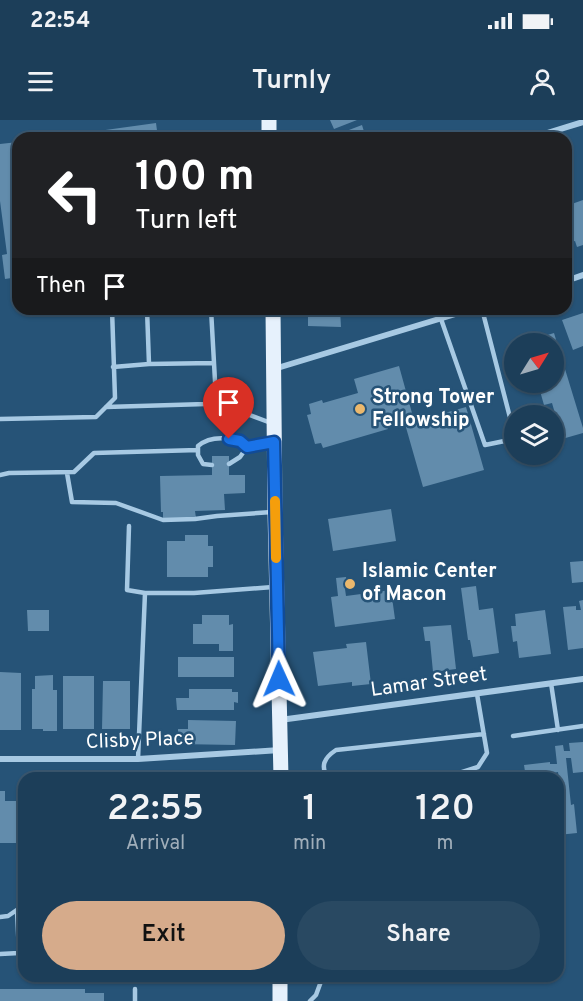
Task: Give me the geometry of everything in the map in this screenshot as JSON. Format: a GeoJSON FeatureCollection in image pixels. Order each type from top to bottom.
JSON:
{"type":"FeatureCollection","features":[{"type":"Feature","properties":{"kind":"main road"},"geometry":{"type":"LineString","coordinates":[[273,315],[276,587],[281,772]]}},
{"type":"Feature","properties":{"kind":"main road"},"geometry":{"type":"LineString","coordinates":[[280,982],[280,1001]]}},
{"type":"Feature","properties":{"kind":"street"},"geometry":{"type":"LineString","coordinates":[[550,132],[583,122]]}},
{"type":"Feature","properties":{"kind":"street"},"geometry":{"type":"LineString","coordinates":[[274,369],[453,315]]}},
{"type":"Feature","properties":{"kind":"street","name":"Lamar Street"},"geometry":{"type":"LineString","coordinates":[[280,720],[583,679]]}},
{"type":"Feature","properties":{"kind":"street","name":"Clisby Place"},"geometry":{"type":"LineString","coordinates":[[0,759],[138,759],[281,750]]}},
{"type":"Feature","properties":{"kind":"lane"},"geometry":{"type":"LineString","coordinates":[[0,419],[96,417],[115,398],[112,315]]}},
{"type":"Feature","properties":{"kind":"lane"},"geometry":{"type":"LineString","coordinates":[[147,315],[149,364]]}},
{"type":"Feature","properties":{"kind":"lane"},"geometry":{"type":"LineString","coordinates":[[211,315],[216,399]]}},
{"type":"Feature","properties":{"kind":"lane"},"geometry":{"type":"LineString","coordinates":[[484,315],[507,405]]}},
{"type":"Feature","properties":{"kind":"lane"},"geometry":{"type":"LineString","coordinates":[[441,319],[485,445],[504,441]]}},
{"type":"Feature","properties":{"kind":"lane"},"geometry":{"type":"LineString","coordinates":[[113,366],[214,363]]}},
{"type":"Feature","properties":{"kind":"lane"},"geometry":{"type":"LineString","coordinates":[[106,407],[206,404],[216,399]]}},
{"type":"Feature","properties":{"kind":"lane"},"geometry":{"type":"LineString","coordinates":[[216,399],[231,408],[274,424]]}},
{"type":"Feature","properties":{"kind":"lane"},"geometry":{"type":"LineString","coordinates":[[212,465],[203,464],[198,455],[198,446],[205,440],[240,441],[247,447]]}},
{"type":"Feature","properties":{"kind":"lane"},"geometry":{"type":"LineString","coordinates":[[229,464],[240,457],[247,447],[274,442]]}},
{"type":"Feature","properties":{"kind":"lane"},"geometry":{"type":"LineString","coordinates":[[0,475],[74,472],[94,453],[198,450]]}},
{"type":"Feature","properties":{"kind":"lane"},"geometry":{"type":"LineString","coordinates":[[68,473],[72,502],[116,503],[163,520],[275,512]]}},
{"type":"Feature","properties":{"kind":"lane"},"geometry":{"type":"LineString","coordinates":[[129,526],[127,590],[146,593],[194,593],[276,587]]}},
{"type":"Feature","properties":{"kind":"lane"},"geometry":{"type":"LineString","coordinates":[[138,759],[146,593]]}},
{"type":"Feature","properties":{"kind":"lane"},"geometry":{"type":"LineString","coordinates":[[551,683],[558,729]]}},
{"type":"Feature","properties":{"kind":"lane"},"geometry":{"type":"LineString","coordinates":[[460,772],[478,767],[486,753],[477,694]]}},
{"type":"Feature","properties":{"kind":"lane"},"geometry":{"type":"LineString","coordinates":[[513,736],[583,726]]}},
{"type":"Feature","properties":{"kind":"lane"},"geometry":{"type":"LineString","coordinates":[[325,772],[323,762],[336,750],[484,734]]}},
{"type":"Feature","properties":{"kind":"lane"},"geometry":{"type":"LineString","coordinates":[[0,917],[8,916],[17,910],[18,924]]}},
{"type":"Feature","properties":{"kind":"lane"},"geometry":{"type":"LineString","coordinates":[[0,954],[18,953]]}},
{"type":"Feature","properties":{"kind":"lane"},"geometry":{"type":"LineString","coordinates":[[310,1001],[316,996],[321,982]]}},
{"type":"Feature","properties":{"kind":"lane"},"geometry":{"type":"LineString","coordinates":[[135,989],[135,1001]]}},
{"type":"Feature","properties":{"kind":"building"},"geometry":{"type":"Polygon","coordinates":[[[330,120],[357,120],[334,129],[330,120]]]}},
{"type":"Feature","properties":{"kind":"building"},"geometry":{"type":"Polygon","coordinates":[[[156,123],[157,132],[91,132],[156,123]]]}},
{"type":"Feature","properties":{"kind":"building"},"geometry":{"type":"Polygon","coordinates":[[[362,125],[364,132],[344,132],[362,125]]]}},
{"type":"Feature","properties":{"kind":"building"},"geometry":{"type":"Polygon","coordinates":[[[12,143],[12,278],[5,279],[2,255],[7,254],[0,201],[0,144],[12,143]]]}},
{"type":"Feature","properties":{"kind":"building"},"geometry":{"type":"Polygon","coordinates":[[[583,200],[583,245],[577,247],[575,241],[572,242],[572,204],[583,200]]]}},
{"type":"Feature","properties":{"kind":"building"},"geometry":{"type":"Polygon","coordinates":[[[583,313],[583,346],[573,350],[562,320],[583,313]]]}},
{"type":"Feature","properties":{"kind":"building"},"geometry":{"type":"Polygon","coordinates":[[[308,315],[340,315],[341,327],[308,326],[308,315]]]}},
{"type":"Feature","properties":{"kind":"building","name":"Strong Tower Fellowship"},"geometry":{"type":"Polygon","coordinates":[[[399,366],[412,413],[385,421],[388,429],[323,448],[321,443],[315,444],[307,415],[311,414],[309,404],[322,400],[323,403],[358,393],[354,379],[399,366]]]}},
{"type":"Feature","properties":{"kind":"building"},"geometry":{"type":"Polygon","coordinates":[[[564,366],[583,433],[564,438],[564,405],[553,405],[552,403],[544,405],[541,393],[564,393],[564,366]]]}},
{"type":"Feature","properties":{"kind":"building"},"geometry":{"type":"Polygon","coordinates":[[[466,407],[484,470],[423,487],[405,424],[466,407]]]}},
{"type":"Feature","properties":{"kind":"building"},"geometry":{"type":"Polygon","coordinates":[[[212,456],[229,456],[229,475],[245,475],[245,493],[224,494],[225,510],[195,511],[196,518],[163,519],[160,476],[212,475],[212,456]]]}},
{"type":"Feature","properties":{"kind":"building"},"geometry":{"type":"Polygon","coordinates":[[[391,509],[396,541],[333,551],[328,519],[391,509]]]}},
{"type":"Feature","properties":{"kind":"building"},"geometry":{"type":"Polygon","coordinates":[[[185,535],[208,535],[208,546],[213,546],[213,567],[208,567],[208,577],[167,577],[167,541],[185,541],[185,535]]]}},
{"type":"Feature","properties":{"kind":"building"},"geometry":{"type":"Polygon","coordinates":[[[583,561],[583,582],[572,583],[570,562],[583,561]]]}},
{"type":"Feature","properties":{"kind":"building"},"geometry":{"type":"Polygon","coordinates":[[[346,577],[348,589],[345,589],[346,596],[391,590],[395,619],[335,627],[331,597],[338,596],[336,578],[346,577]]]}},
{"type":"Feature","properties":{"kind":"building"},"geometry":{"type":"Polygon","coordinates":[[[476,586],[479,610],[493,608],[499,653],[473,657],[470,640],[468,640],[461,588],[476,586]]]}},
{"type":"Feature","properties":{"kind":"building"},"geometry":{"type":"Polygon","coordinates":[[[583,600],[583,648],[568,650],[563,607],[576,606],[576,610],[581,610],[579,601],[583,600]]]}},
{"type":"Feature","properties":{"kind":"building"},"geometry":{"type":"Polygon","coordinates":[[[27,610],[49,610],[49,631],[28,631],[27,610]]]}},
{"type":"Feature","properties":{"kind":"building"},"geometry":{"type":"Polygon","coordinates":[[[545,610],[551,654],[519,658],[517,641],[513,642],[511,626],[516,626],[515,614],[545,610]]]}},
{"type":"Feature","properties":{"kind":"building"},"geometry":{"type":"Polygon","coordinates":[[[202,615],[229,615],[229,625],[233,624],[233,651],[219,651],[219,644],[193,644],[193,624],[202,624],[202,615]]]}},
{"type":"Feature","properties":{"kind":"building"},"geometry":{"type":"Polygon","coordinates":[[[451,625],[456,669],[433,672],[430,641],[425,641],[423,627],[451,625]]]}},
{"type":"Feature","properties":{"kind":"building"},"geometry":{"type":"Polygon","coordinates":[[[366,642],[371,684],[352,686],[352,682],[318,686],[313,652],[347,648],[346,644],[366,642]]]}},
{"type":"Feature","properties":{"kind":"building"},"geometry":{"type":"Polygon","coordinates":[[[178,657],[234,657],[234,677],[178,677],[178,657]]]}},
{"type":"Feature","properties":{"kind":"building"},"geometry":{"type":"Polygon","coordinates":[[[0,672],[21,673],[21,730],[0,730],[0,672]]]}},
{"type":"Feature","properties":{"kind":"building"},"geometry":{"type":"Polygon","coordinates":[[[53,675],[53,690],[57,690],[57,731],[32,729],[32,689],[35,689],[35,676],[53,675]]]}},
{"type":"Feature","properties":{"kind":"building"},"geometry":{"type":"Polygon","coordinates":[[[63,676],[94,676],[94,729],[63,729],[63,676]]]}},
{"type":"Feature","properties":{"kind":"building"},"geometry":{"type":"Polygon","coordinates":[[[103,681],[130,681],[130,729],[102,729],[103,681]]]}},
{"type":"Feature","properties":{"kind":"building"},"geometry":{"type":"Polygon","coordinates":[[[189,689],[232,689],[232,692],[238,692],[238,703],[234,702],[234,710],[177,710],[176,698],[189,698],[189,689]]]}},
{"type":"Feature","properties":{"kind":"building"},"geometry":{"type":"Polygon","coordinates":[[[188,720],[236,721],[235,745],[178,744],[178,729],[188,729],[188,720]]]}},
{"type":"Feature","properties":{"kind":"building"},"geometry":{"type":"Polygon","coordinates":[[[583,742],[583,772],[573,773],[571,758],[566,758],[571,805],[574,804],[577,833],[564,834],[564,772],[525,772],[524,765],[550,762],[550,764],[557,764],[555,746],[563,745],[564,751],[570,751],[569,743],[583,742]]]}},
{"type":"Feature","properties":{"kind":"building"},"geometry":{"type":"Polygon","coordinates":[[[0,791],[5,791],[5,801],[18,801],[18,843],[0,843],[0,791]]]}},
{"type":"Feature","properties":{"kind":"building"},"geometry":{"type":"Polygon","coordinates":[[[0,989],[85,989],[85,993],[104,993],[104,1001],[0,1001],[0,989]]]}},
{"type":"Feature","properties":{"kind":"slow traffic"},"geometry":{"type":"LineString","coordinates":[[275,501],[276,558]]}},
{"type":"Feature","properties":{"kind":"place","name":"Strong Tower Fellowship"},"geometry":{"type":"Point","coordinates":[360,409]}},
{"type":"Feature","properties":{"kind":"place","name":"Islamic Center of Macon"},"geometry":{"type":"Point","coordinates":[350,584]}},
{"type":"Feature","properties":{"kind":"route"},"geometry":{"type":"LineString","coordinates":[[229,439],[240,441],[247,447],[274,442],[279,679]]}}]}
